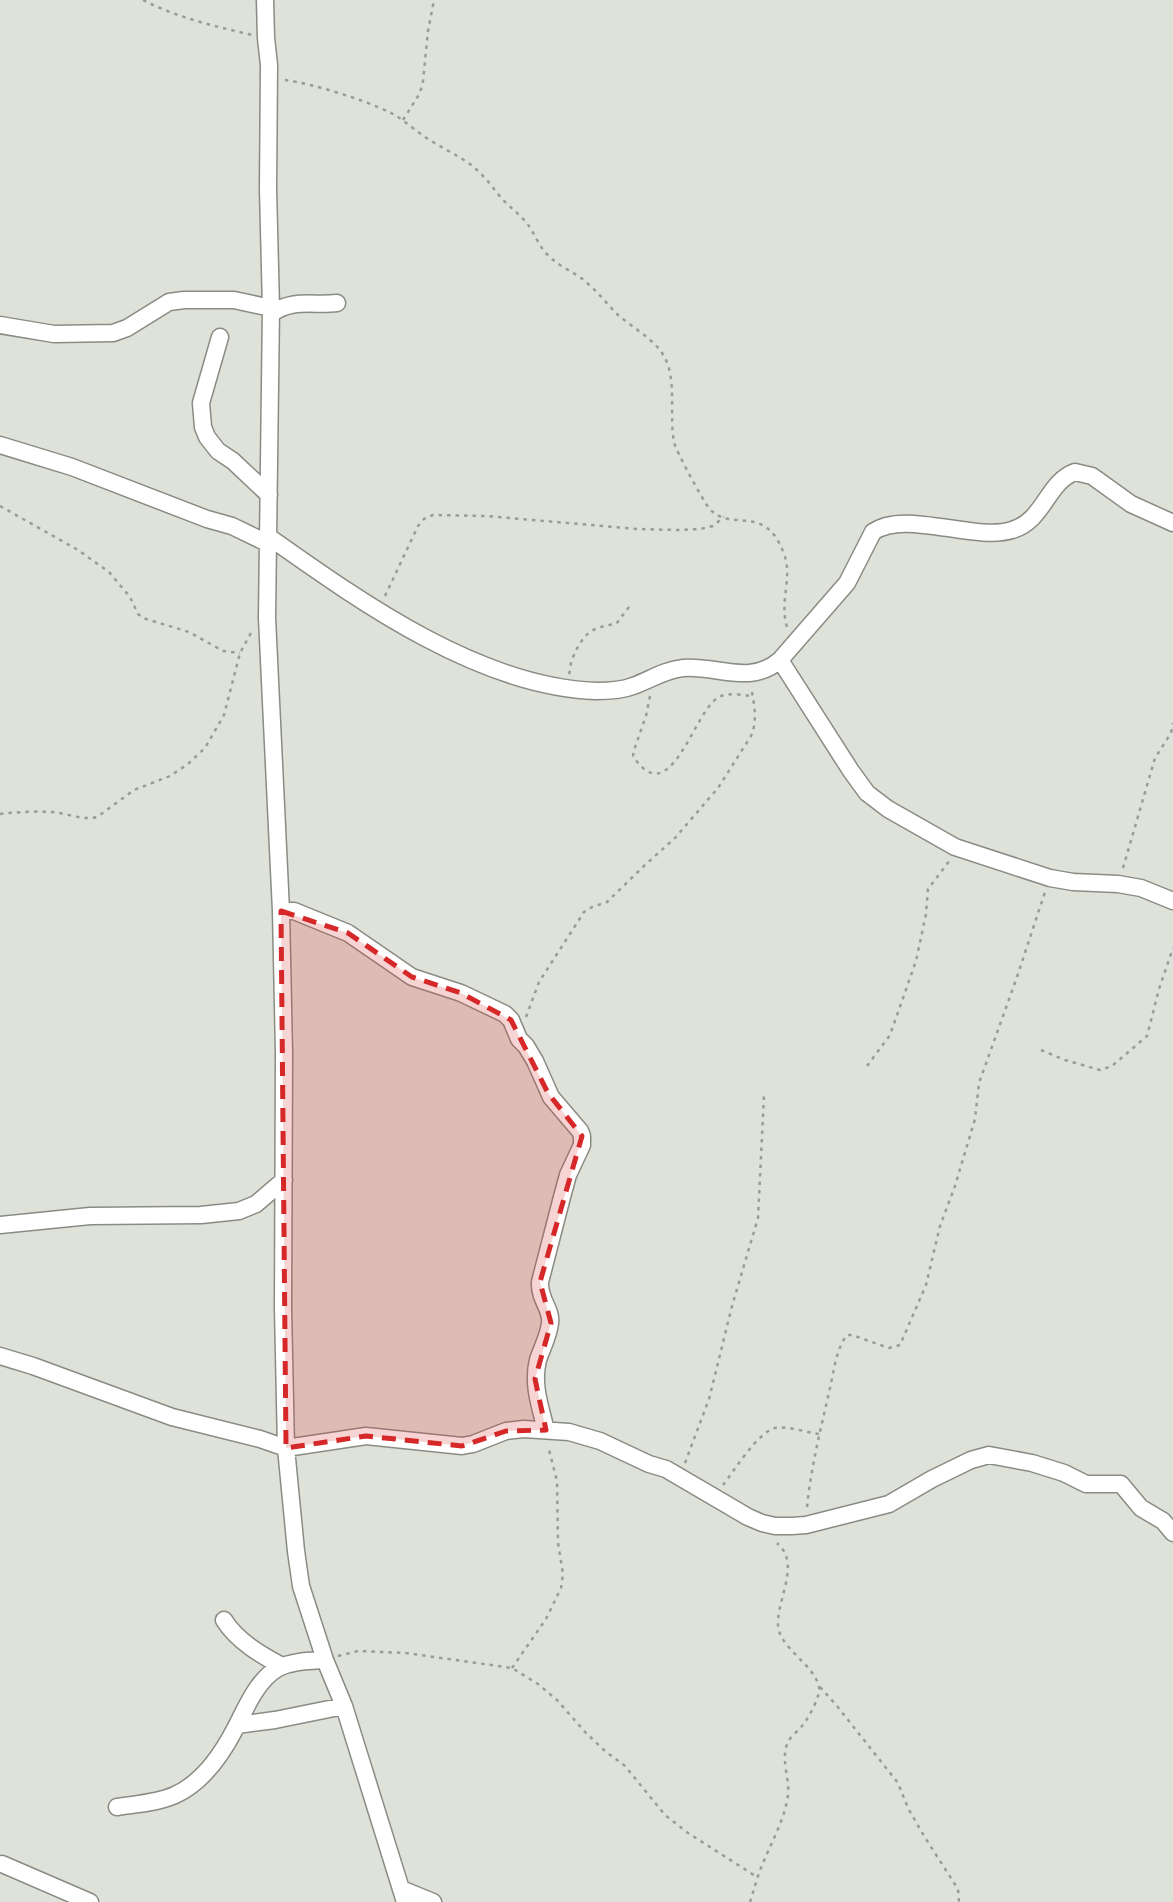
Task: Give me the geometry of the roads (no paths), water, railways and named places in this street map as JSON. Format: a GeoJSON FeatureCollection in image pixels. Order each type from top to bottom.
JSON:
{"type":"FeatureCollection","features":[{"type":"Feature","properties":{"kind":"street"},"geometry":{"type":"LineString","coordinates":[[265,0],[269,78],[271,311],[267,618],[281,911],[286,1448],[301,1586],[325,1660],[344,1706],[403,1896],[433,1902]]}},
{"type":"Feature","properties":{"kind":"street"},"geometry":{"type":"LineString","coordinates":[[0,325],[54,334],[113,333],[127,328],[169,302],[234,300],[271,311],[309,303],[337,303]]}},
{"type":"Feature","properties":{"kind":"street"},"geometry":{"type":"LineString","coordinates":[[220,337],[201,403],[204,427],[218,451],[233,461],[269,495]]}},
{"type":"Feature","properties":{"kind":"street"},"geometry":{"type":"LineString","coordinates":[[0,445],[72,467],[269,541],[350,594],[483,666],[557,687],[598,691],[633,686],[665,671],[687,667],[748,673],[771,668],[836,598],[847,583],[873,532],[889,524],[1011,531],[1032,519],[1061,479],[1074,472],[1092,476],[1130,504],[1173,523]]}},
{"type":"Feature","properties":{"kind":"street"},"geometry":{"type":"LineString","coordinates":[[780,660],[850,771],[867,793],[888,809],[956,847],[1050,878],[1118,884],[1150,891],[1173,901]]}},
{"type":"Feature","properties":{"kind":"street"},"geometry":{"type":"LineString","coordinates":[[281,911],[294,911],[348,933],[412,978],[461,993],[497,1009],[511,1020],[516,1033],[535,1061],[551,1097],[583,1136],[582,1145],[568,1175],[540,1282],[539,1291],[550,1313],[551,1323],[535,1379],[546,1430]]}},
{"type":"Feature","properties":{"kind":"street"},"geometry":{"type":"LineString","coordinates":[[0,1225],[90,1216],[201,1215],[239,1211],[256,1204],[284,1180]]}},
{"type":"Feature","properties":{"kind":"street"},"geometry":{"type":"LineString","coordinates":[[0,1356],[172,1417],[286,1448],[366,1437],[463,1446],[506,1431],[524,1429],[569,1433],[600,1441],[680,1476],[727,1505],[762,1523],[775,1526],[806,1525],[889,1504],[932,1479],[971,1460],[989,1455],[1032,1463],[1065,1473],[1086,1484],[1121,1484],[1141,1508],[1163,1521],[1173,1533]]}},
{"type":"Feature","properties":{"kind":"street"},"geometry":{"type":"LineString","coordinates":[[225,1620],[229,1628],[249,1646],[282,1666]]}},
{"type":"Feature","properties":{"kind":"street"},"geometry":{"type":"LineString","coordinates":[[117,1807],[154,1801],[191,1786],[224,1749],[259,1686],[272,1672],[296,1662],[325,1660]]}},
{"type":"Feature","properties":{"kind":"street"},"geometry":{"type":"LineString","coordinates":[[237,1725],[344,1706]]}},
{"type":"Feature","properties":{"kind":"street"},"geometry":{"type":"LineString","coordinates":[[2,1864],[90,1902]]}}]}
